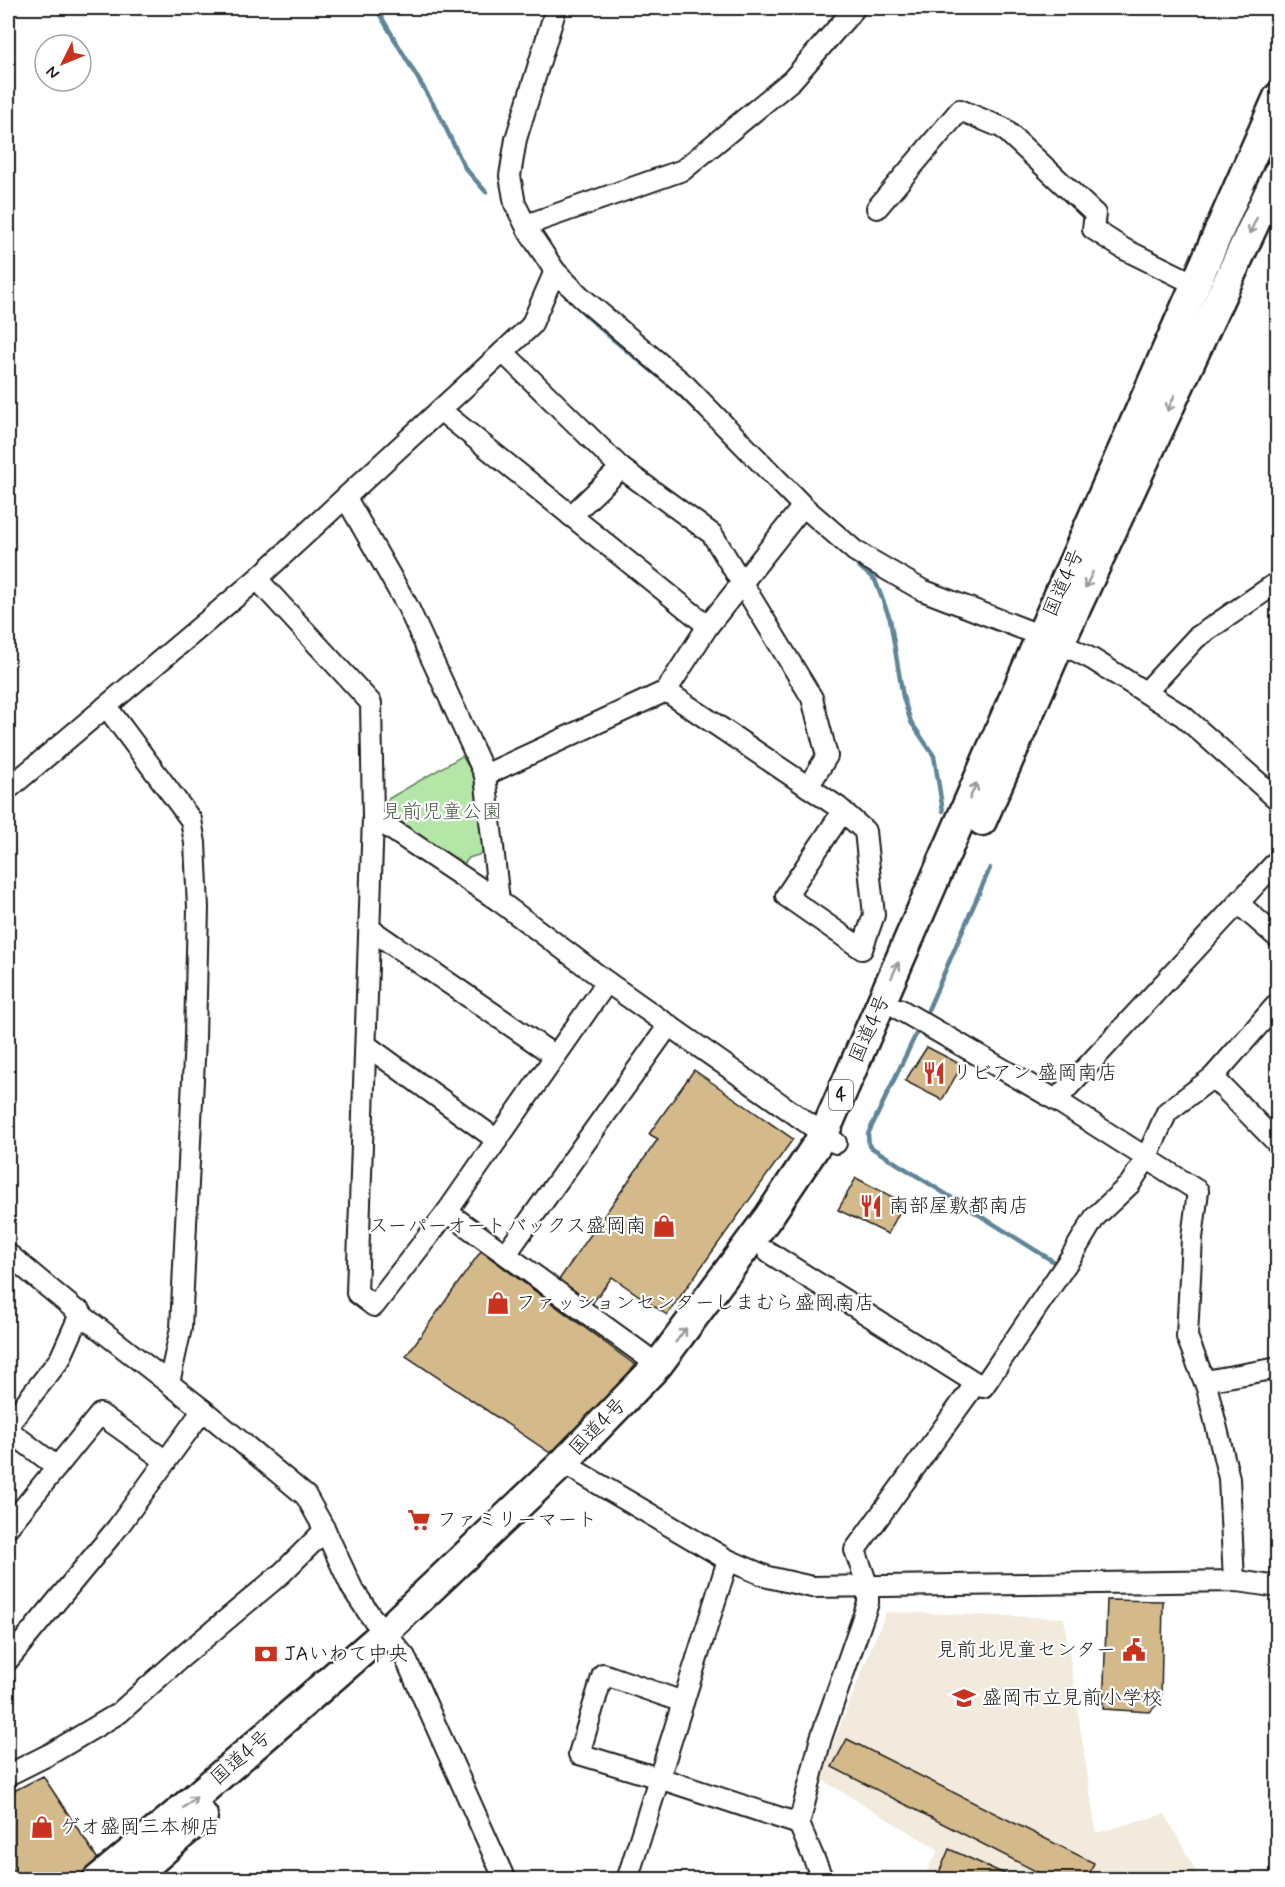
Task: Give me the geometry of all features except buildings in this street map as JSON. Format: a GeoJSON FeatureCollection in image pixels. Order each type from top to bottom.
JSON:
{"type":"FeatureCollection","features":[{"type":"Feature","properties":{"kind":"highway","name":"国道4号"},"geometry":{"type":"LineString","coordinates":[[130,1880],[391,1639],[571,1468],[674,1376],[768,1252],[899,1009],[1195,284],[1278,97]]}},
{"type":"Feature","properties":{"kind":"highway","name":"国道4号"},"geometry":{"type":"LineString","coordinates":[[571,1468],[658,1365],[830,1139],[1050,639],[1278,173]]}},
{"type":"Feature","properties":{"kind":"highway","name":"国道4号"},"geometry":{"type":"LineString","coordinates":[[97,1880],[391,1639]]}},
{"type":"Feature","properties":{"kind":"street"},"geometry":{"type":"LineString","coordinates":[[554,8],[554,15],[516,140],[510,176],[515,204],[555,271],[581,297],[686,386],[803,506],[855,551],[922,590],[1050,639],[1092,659],[1183,716],[1278,800]]}},
{"type":"Feature","properties":{"kind":"street"},"geometry":{"type":"LineString","coordinates":[[526,225],[683,170],[792,80],[855,8]]}},
{"type":"Feature","properties":{"kind":"street"},"geometry":{"type":"LineString","coordinates":[[877,208],[960,110],[1004,128],[1095,214],[1093,229],[1124,249],[1195,284]]}},
{"type":"Feature","properties":{"kind":"street"},"geometry":{"type":"LineString","coordinates":[[8,789],[257,579],[531,326],[555,271]]}},
{"type":"Feature","properties":{"kind":"street"},"geometry":{"type":"LineString","coordinates":[[503,352],[621,468],[712,534],[812,698],[827,756],[808,786]]}},
{"type":"Feature","properties":{"kind":"street"},"geometry":{"type":"LineString","coordinates":[[440,410],[708,626]]}},
{"type":"Feature","properties":{"kind":"street"},"geometry":{"type":"LineString","coordinates":[[571,516],[621,468]]}},
{"type":"Feature","properties":{"kind":"street"},"geometry":{"type":"LineString","coordinates":[[346,498],[408,607],[485,775],[499,901]]}},
{"type":"Feature","properties":{"kind":"street"},"geometry":{"type":"LineString","coordinates":[[485,775],[666,691],[708,626],[803,506]]}},
{"type":"Feature","properties":{"kind":"street"},"geometry":{"type":"LineString","coordinates":[[257,579],[371,703],[373,817],[357,1293],[374,1306],[447,1212],[607,982]]}},
{"type":"Feature","properties":{"kind":"street"},"geometry":{"type":"LineString","coordinates":[[1146,692],[1196,638],[1278,582]]}},
{"type":"Feature","properties":{"kind":"street"},"geometry":{"type":"LineString","coordinates":[[666,691],[808,786],[843,811],[865,831],[874,915],[862,949],[786,896],[843,811]]}},
{"type":"Feature","properties":{"kind":"street"},"geometry":{"type":"LineString","coordinates":[[106,706],[191,820],[195,843],[198,908],[195,1038],[183,1293],[181,1328],[169,1383]]}},
{"type":"Feature","properties":{"kind":"street"},"geometry":{"type":"LineString","coordinates":[[373,817],[499,901],[607,982],[830,1139]]}},
{"type":"Feature","properties":{"kind":"street"},"geometry":{"type":"LineString","coordinates":[[1056,1101],[1278,860]]}},
{"type":"Feature","properties":{"kind":"street"},"geometry":{"type":"LineString","coordinates":[[1238,903],[1278,938]]}},
{"type":"Feature","properties":{"kind":"street"},"geometry":{"type":"LineString","coordinates":[[370,929],[555,1056]]}},
{"type":"Feature","properties":{"kind":"street"},"geometry":{"type":"LineString","coordinates":[[899,1009],[1056,1101],[1198,1191],[1192,1238],[1187,1336],[1205,1381],[1229,1478],[1234,1581]]}},
{"type":"Feature","properties":{"kind":"street"},"geometry":{"type":"LineString","coordinates":[[768,1252],[983,1387],[1071,1257],[1095,1217],[1130,1184],[1146,1160],[1167,1112],[1213,1077],[1275,1013]]}},
{"type":"Feature","properties":{"kind":"street"},"geometry":{"type":"LineString","coordinates":[[506,1254],[669,1025]]}},
{"type":"Feature","properties":{"kind":"street"},"geometry":{"type":"LineString","coordinates":[[366,1045],[497,1140]]}},
{"type":"Feature","properties":{"kind":"street"},"geometry":{"type":"LineString","coordinates":[[1213,1077],[1278,1144]]}},
{"type":"Feature","properties":{"kind":"street"},"geometry":{"type":"LineString","coordinates":[[447,1212],[658,1365]]}},
{"type":"Feature","properties":{"kind":"street"},"geometry":{"type":"LineString","coordinates":[[8,1254],[203,1410],[306,1496],[352,1588],[370,1615],[405,1658],[505,1880]]}},
{"type":"Feature","properties":{"kind":"street"},"geometry":{"type":"LineString","coordinates":[[8,1425],[60,1359],[81,1312]]}},
{"type":"Feature","properties":{"kind":"street"},"geometry":{"type":"LineString","coordinates":[[1205,1381],[1278,1368]]}},
{"type":"Feature","properties":{"kind":"street"},"geometry":{"type":"LineString","coordinates":[[823,1880],[799,1824],[821,1738],[868,1603],[868,1587],[855,1550],[976,1383]]}},
{"type":"Feature","properties":{"kind":"street"},"geometry":{"type":"LineString","coordinates":[[8,1660],[118,1527],[203,1410]]}},
{"type":"Feature","properties":{"kind":"street"},"geometry":{"type":"LineString","coordinates":[[8,1527],[100,1414],[166,1461]]}},
{"type":"Feature","properties":{"kind":"street"},"geometry":{"type":"LineString","coordinates":[[8,1430],[57,1467]]}},
{"type":"Feature","properties":{"kind":"street"},"geometry":{"type":"LineString","coordinates":[[571,1468],[728,1560],[768,1577],[812,1587],[1234,1581],[1278,1587]]}},
{"type":"Feature","properties":{"kind":"street"},"geometry":{"type":"LineString","coordinates":[[8,1774],[50,1754],[118,1713],[282,1573],[325,1530]]}},
{"type":"Feature","properties":{"kind":"street"},"geometry":{"type":"LineString","coordinates":[[627,1880],[728,1560]]}},
{"type":"Feature","properties":{"kind":"street"},"geometry":{"type":"LineString","coordinates":[[683,1702],[603,1674],[579,1754],[799,1824]]}},
{"type":"Feature","properties":{"kind":"shaded area","name":"盛岡市立見前小学校"},"geometry":{"type":"Polygon","coordinates":[[[886,1612],[1064,1618],[1096,1833],[1165,1814],[1200,1879],[922,1879],[939,1850],[819,1778],[886,1612]]]}},
{"type":"Feature","properties":{"kind":"green space","name":"見前児童公園"},"geometry":{"type":"Polygon","coordinates":[[[462,756],[476,779],[485,853],[469,858],[460,869],[387,818],[388,799],[462,756]]]}},
{"type":"Feature","properties":{"kind":"waterway"},"geometry":{"type":"LineString","coordinates":[[376,8],[439,114],[465,168],[486,192]]}},
{"type":"Feature","properties":{"kind":"waterway"},"geometry":{"type":"LineString","coordinates":[[573,302],[605,333],[667,383],[700,414]]}},
{"type":"Feature","properties":{"kind":"waterway"},"geometry":{"type":"LineString","coordinates":[[848,557],[875,580],[890,619],[903,697],[911,722],[934,756],[943,811]]}},
{"type":"Feature","properties":{"kind":"waterway"},"geometry":{"type":"LineString","coordinates":[[928,1010],[990,868]]}},
{"type":"Feature","properties":{"kind":"waterway"},"geometry":{"type":"LineString","coordinates":[[918,1030],[868,1134],[869,1146],[1059,1265]]}},
{"type":"Feature","properties":{"kind":"place","name":"リビアン 盛岡南店"},"geometry":{"type":"Point","coordinates":[934,1073]}},
{"type":"Feature","properties":{"kind":"place","name":"南部屋敷都南店"},"geometry":{"type":"Point","coordinates":[871,1206]}},
{"type":"Feature","properties":{"kind":"place","name":"スーパーオートバックス盛岡南"},"geometry":{"type":"Point","coordinates":[664,1226]}},
{"type":"Feature","properties":{"kind":"place","name":"ファッションセンターしまむら盛岡南店"},"geometry":{"type":"Point","coordinates":[498,1303]}},
{"type":"Feature","properties":{"kind":"place","name":"ファミリーマート"},"geometry":{"type":"Point","coordinates":[419,1520]}},
{"type":"Feature","properties":{"kind":"place","name":"見前北児童センター"},"geometry":{"type":"Point","coordinates":[1134,1650]}},
{"type":"Feature","properties":{"kind":"place","name":"JAいわて中央"},"geometry":{"type":"Point","coordinates":[266,1654]}},
{"type":"Feature","properties":{"kind":"place","name":"盛岡市立見前小学校"},"geometry":{"type":"Point","coordinates":[964,1698]}},
{"type":"Feature","properties":{"kind":"place","name":"ゲオ盛岡三本柳店"},"geometry":{"type":"Point","coordinates":[42,1827]}}]}
